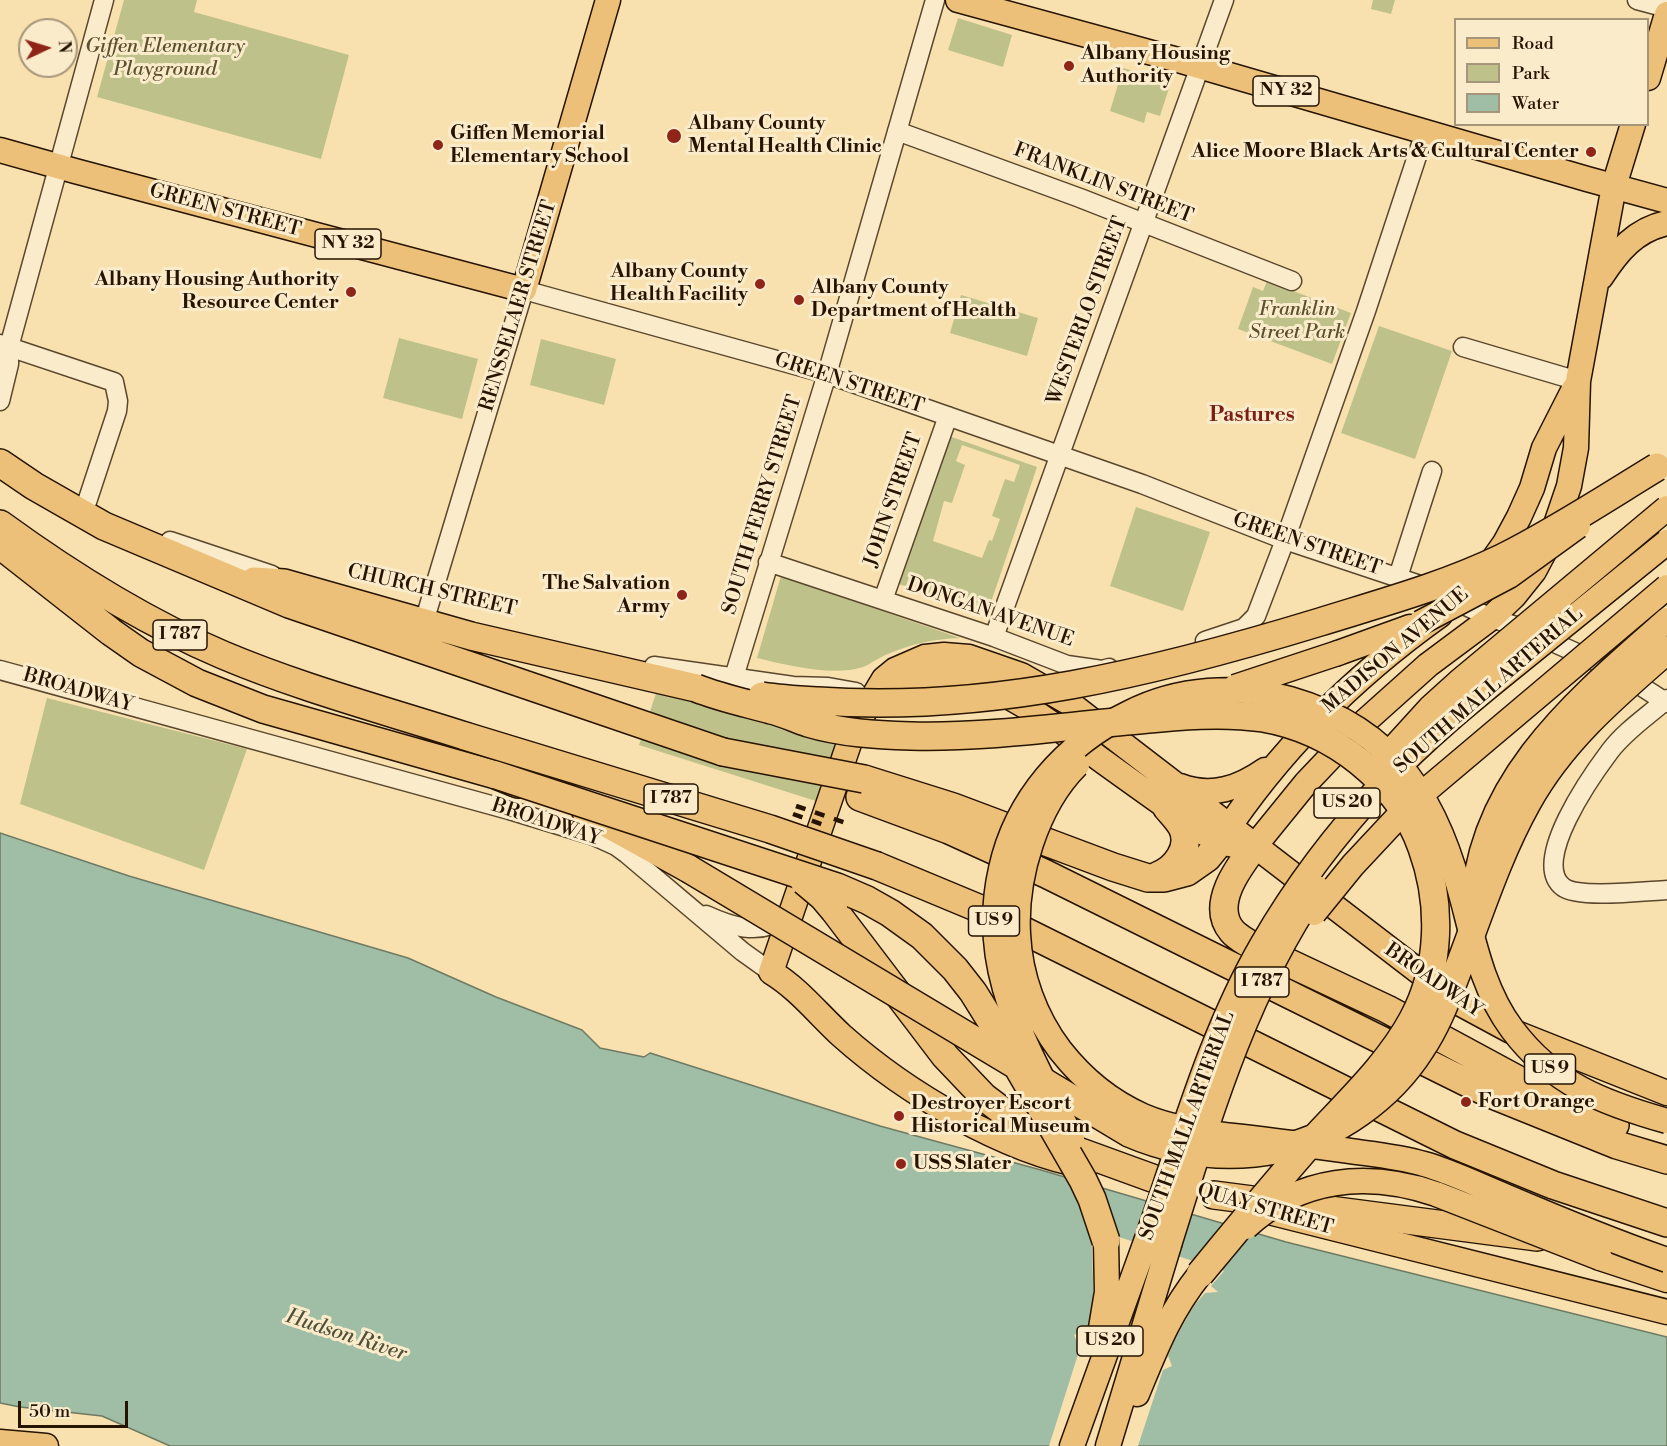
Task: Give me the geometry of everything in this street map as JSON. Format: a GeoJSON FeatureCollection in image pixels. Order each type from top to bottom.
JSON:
{"type":"FeatureCollection","features":[{"type":"Feature","properties":{"kind":"highway"},"geometry":{"type":"LineString","coordinates":[[0,462],[34,486],[104,526],[226,579],[289,604],[723,752],[862,788],[953,807],[1148,878],[1164,878],[1187,872],[1207,858],[1224,834]]}},
{"type":"Feature","properties":{"kind":"highway"},"geometry":{"type":"LineString","coordinates":[[226,579],[284,583],[471,636],[696,688],[766,697],[858,704],[996,697],[1118,677],[1263,640],[1395,600],[1502,558],[1566,524],[1662,464]]}},
{"type":"Feature","properties":{"kind":"highway","name":"I 787"},"geometry":{"type":"LineString","coordinates":[[0,524],[117,601],[223,655],[300,683],[770,830],[877,866],[998,918],[1455,1145],[1552,1185],[1667,1223]]}},
{"type":"Feature","properties":{"kind":"highway"},"geometry":{"type":"LineString","coordinates":[[0,545],[111,632],[141,653],[197,683],[263,709],[496,775],[825,883],[867,900],[902,921],[938,951],[973,992],[1083,1180],[1106,1241]]}},
{"type":"Feature","properties":{"kind":"highway"},"geometry":{"type":"LineString","coordinates":[[496,775],[590,814],[649,846],[1129,1133],[1160,1145],[1191,1152],[1231,1155],[1260,1153],[1303,1142],[1347,1121],[1374,1102],[1405,1071],[1421,1050],[1438,1018],[1507,843],[1540,780],[1589,719],[1667,650]]}},
{"type":"Feature","properties":{"kind":"highway"},"geometry":{"type":"LineString","coordinates":[[696,688],[722,698],[773,710],[811,724],[855,732],[890,735],[954,736],[1171,717],[1229,715],[1256,717],[1297,727],[1332,743],[1367,769],[1386,787],[1399,803],[1415,831],[1430,875],[1435,912],[1435,941],[1432,968],[1425,993],[1407,1030],[1384,1061],[1279,1178],[1200,1274]]}},
{"type":"Feature","properties":{"kind":"highway"},"geometry":{"type":"LineString","coordinates":[[465,736],[751,850],[801,879],[823,897],[834,910],[945,1056],[984,1097],[1026,1128],[1075,1150],[1152,1178]]}},
{"type":"Feature","properties":{"kind":"highway","name":"I 787"},"geometry":{"type":"LineString","coordinates":[[862,788],[1046,874],[1488,1093],[1617,1145],[1667,1160]]}},
{"type":"Feature","properties":{"kind":"highway"},"geometry":{"type":"LineString","coordinates":[[1148,878],[1168,871],[1177,862],[1183,850],[1184,831],[1167,808]]}},
{"type":"Feature","properties":{"kind":"highway"},"geometry":{"type":"LineString","coordinates":[[1254,847],[1234,876],[1224,907],[1226,921],[1232,931],[1241,938],[1251,945],[1387,1009],[1548,1096],[1614,1124],[1667,1151]]}},
{"type":"Feature","properties":{"kind":"highway"},"geometry":{"type":"LineString","coordinates":[[1214,1195],[1667,1255]]}},
{"type":"Feature","properties":{"kind":"main road","name":"RENSSELAER STREET"},"geometry":{"type":"LineString","coordinates":[[524,290],[608,0]]}},
{"type":"Feature","properties":{"kind":"main road","name":"NY 32"},"geometry":{"type":"LineString","coordinates":[[958,0],[1201,66],[1614,186]]}},
{"type":"Feature","properties":{"kind":"main road"},"geometry":{"type":"LineString","coordinates":[[1655,73],[1667,14]]}},
{"type":"Feature","properties":{"kind":"main road","name":"MADISON AVENUE"},"geometry":{"type":"LineString","coordinates":[[1254,847],[1313,776],[1361,725],[1428,665],[1491,618],[1514,596],[1534,571],[1551,539],[1569,486],[1576,448],[1578,381],[1614,186],[1632,126]]}},
{"type":"Feature","properties":{"kind":"main road","name":"GREEN STREET"},"geometry":{"type":"LineString","coordinates":[[0,150],[524,290]]}},
{"type":"Feature","properties":{"kind":"main road"},"geometry":{"type":"LineString","coordinates":[[1614,186],[1667,201]]}},
{"type":"Feature","properties":{"kind":"main road"},"geometry":{"type":"LineString","coordinates":[[1596,287],[1615,255],[1637,234],[1645,229],[1667,223]]}},
{"type":"Feature","properties":{"kind":"main road","name":"MADISON AVENUE"},"geometry":{"type":"LineString","coordinates":[[1224,834],[1280,760],[1332,703],[1358,678],[1406,639],[1458,603],[1484,574],[1505,543],[1532,488],[1544,448],[1578,381]]}},
{"type":"Feature","properties":{"kind":"main road"},"geometry":{"type":"LineString","coordinates":[[1662,464],[1555,545],[1509,576],[1420,622],[1356,648],[1146,717],[1099,744],[1062,781],[1041,819],[1029,846],[1023,870],[1017,926],[1021,961],[1028,991],[1052,1039],[1078,1071],[1093,1084],[1106,1095],[1142,1116],[1202,1132],[1414,1161],[1449,1173],[1608,1239],[1667,1260]]}},
{"type":"Feature","properties":{"kind":"main road","name":"US 20"},"geometry":{"type":"LineString","coordinates":[[1271,947],[1278,907],[1297,872],[1320,838],[1401,739],[1461,680],[1667,508]]}},
{"type":"Feature","properties":{"kind":"main road","name":"SOUTH MALL ARTERIAL"},"geometry":{"type":"LineString","coordinates":[[1108,1446],[1226,1067],[1256,994],[1283,910],[1356,812],[1414,751],[1667,542]]}},
{"type":"Feature","properties":{"kind":"main road","name":"SOUTH MALL ARTERIAL"},"geometry":{"type":"LineString","coordinates":[[1070,1446],[1224,1021],[1271,947],[1372,816],[1409,774],[1488,704],[1667,559]]}},
{"type":"Feature","properties":{"kind":"main road","name":"US 20"},"geometry":{"type":"LineString","coordinates":[[1271,947],[1306,924],[1353,865],[1411,803],[1667,587]]}},
{"type":"Feature","properties":{"kind":"main road"},"geometry":{"type":"LineString","coordinates":[[1480,963],[1473,917],[1477,873],[1487,836],[1503,799],[1529,759],[1566,712],[1588,689],[1667,620]]}},
{"type":"Feature","properties":{"kind":"main road","name":"BROADWAY"},"geometry":{"type":"LineString","coordinates":[[771,972],[844,752],[854,729],[884,679],[895,670],[915,660],[944,655],[969,657],[1021,675],[1090,719],[1169,780],[1224,834]]}},
{"type":"Feature","properties":{"kind":"main road","name":"BROADWAY"},"geometry":{"type":"LineString","coordinates":[[873,699],[933,679],[961,679],[996,691],[1053,724],[1167,808],[1254,847],[1461,1004],[1511,1031],[1667,1093]]}},
{"type":"Feature","properties":{"kind":"main road","name":"US 9"},"geometry":{"type":"LineString","coordinates":[[1070,1446],[1102,1325],[1108,1280],[1106,1241],[1099,1206],[1084,1164],[1018,1028],[1005,995],[994,935],[999,878],[1005,851],[1015,826],[1032,796],[1052,770],[1075,747],[1120,717],[1152,703],[1181,695],[1241,691],[1275,695],[1320,710],[1362,733],[1391,755],[1426,799],[1448,850],[1480,963],[1494,1000],[1509,1026],[1541,1062],[1574,1086],[1599,1099],[1667,1121]]}},
{"type":"Feature","properties":{"kind":"main road"},"geometry":{"type":"LineString","coordinates":[[1169,780],[1196,790],[1222,791],[1244,784],[1280,760]]}},
{"type":"Feature","properties":{"kind":"main road","name":"QUAY STREET"},"geometry":{"type":"LineString","coordinates":[[771,972],[789,983],[843,1036],[920,1093],[965,1121],[1018,1145],[1074,1164],[1152,1178],[1312,1224],[1667,1312]]}},
{"type":"Feature","properties":{"kind":"main road"},"geometry":{"type":"LineString","coordinates":[[1115,1446],[1169,1318],[1184,1294],[1236,1237],[1267,1211],[1315,1187],[1356,1180],[1385,1181],[1415,1187],[1589,1255],[1667,1280]]}},
{"type":"Feature","properties":{"kind":"main road"},"geometry":{"type":"LineString","coordinates":[[0,1442],[46,1446]]}},
{"type":"Feature","properties":{"kind":"street"},"geometry":{"type":"LineString","coordinates":[[0,401],[9,364],[4,345],[58,167],[104,0]]}},
{"type":"Feature","properties":{"kind":"street","name":"SOUTH FERRY STREET"},"geometry":{"type":"LineString","coordinates":[[734,677],[827,374],[935,0]]}},
{"type":"Feature","properties":{"kind":"street","name":"WESTERLO STREET"},"geometry":{"type":"LineString","coordinates":[[994,637],[1224,0]]}},
{"type":"Feature","properties":{"kind":"street"},"geometry":{"type":"LineString","coordinates":[[1637,0],[1667,8]]}},
{"type":"Feature","properties":{"kind":"street","name":"FRANKLIN STREET"},"geometry":{"type":"LineString","coordinates":[[897,131],[1292,281]]}},
{"type":"Feature","properties":{"kind":"street","name":"DONGAN AVENUE"},"geometry":{"type":"LineString","coordinates":[[768,562],[994,637],[1067,665],[1102,670],[1244,628],[1256,616],[1285,540],[1366,311],[1425,132]]}},
{"type":"Feature","properties":{"kind":"street","name":"GREEN STREET"},"geometry":{"type":"LineString","coordinates":[[524,290],[827,374],[1168,493],[1285,540],[1426,587],[1491,618],[1519,627],[1619,672],[1666,701]]}},
{"type":"Feature","properties":{"kind":"street","name":"RENSSELAER STREET"},"geometry":{"type":"LineString","coordinates":[[427,612],[524,290]]}},
{"type":"Feature","properties":{"kind":"street"},"geometry":{"type":"LineString","coordinates":[[4,345],[114,382],[118,401],[117,411],[87,502]]}},
{"type":"Feature","properties":{"kind":"street"},"geometry":{"type":"LineString","coordinates":[[1463,347],[1578,381]]}},
{"type":"Feature","properties":{"kind":"street","name":"JOHN STREET"},"geometry":{"type":"LineString","coordinates":[[883,600],[948,416]]}},
{"type":"Feature","properties":{"kind":"street","name":"CHURCH STREET"},"geometry":{"type":"LineString","coordinates":[[0,462],[87,502],[141,531],[247,568],[328,591],[666,668],[793,686],[852,691],[873,699]]}},
{"type":"Feature","properties":{"kind":"street"},"geometry":{"type":"LineString","coordinates":[[1398,577],[1432,471]]}},
{"type":"Feature","properties":{"kind":"street","name":"BROADWAY"},"geometry":{"type":"LineString","coordinates":[[0,670],[581,831],[621,850],[743,952],[771,972]]}},
{"type":"Feature","properties":{"kind":"street"},"geometry":{"type":"LineString","coordinates":[[1666,701],[1640,720],[1611,750],[1573,807],[1557,842],[1553,865],[1554,877],[1564,888],[1581,894],[1667,890]]}},
{"type":"Feature","properties":{"kind":"street"},"geometry":{"type":"LineString","coordinates":[[689,908],[735,926],[752,929],[766,927],[781,920],[795,901]]}},
{"type":"Feature","properties":{"kind":"green space","name":"Giffen Elementary Playground"},"geometry":{"type":"Polygon","coordinates":[[[124,0],[197,0],[194,12],[349,55],[321,159],[97,97],[124,0]]]}},
{"type":"Feature","properties":{"kind":"green space"},"geometry":{"type":"Polygon","coordinates":[[[1373,0],[1395,0],[1391,14],[1371,9],[1373,0]]]}},
{"type":"Feature","properties":{"kind":"green space"},"geometry":{"type":"Polygon","coordinates":[[[958,18],[1012,35],[1003,67],[948,50],[958,18]]]}},
{"type":"Feature","properties":{"kind":"green space"},"geometry":{"type":"Polygon","coordinates":[[[1123,68],[1171,82],[1160,116],[1147,112],[1144,123],[1110,111],[1123,68]]]}},
{"type":"Feature","properties":{"kind":"green space","name":"Franklin Street Park"},"geometry":{"type":"Polygon","coordinates":[[[1267,281],[1351,313],[1332,364],[1238,329],[1253,287],[1263,291],[1267,281]]]}},
{"type":"Feature","properties":{"kind":"green space"},"geometry":{"type":"Polygon","coordinates":[[[961,295],[1038,318],[1027,356],[950,333],[961,295]]]}},
{"type":"Feature","properties":{"kind":"green space"},"geometry":{"type":"Polygon","coordinates":[[[1379,326],[1452,351],[1415,459],[1341,433],[1379,326]]]}},
{"type":"Feature","properties":{"kind":"green space"},"geometry":{"type":"Polygon","coordinates":[[[399,338],[478,359],[462,419],[383,398],[399,338]]]}},
{"type":"Feature","properties":{"kind":"green space"},"geometry":{"type":"Polygon","coordinates":[[[541,339],[616,359],[604,405],[530,385],[541,339]]]}},
{"type":"Feature","properties":{"kind":"green space"},"geometry":{"type":"Polygon","coordinates":[[[949,436],[1037,467],[987,614],[899,584],[949,436]],[[962,445],[956,461],[965,465],[952,503],[944,501],[933,541],[982,558],[989,540],[992,541],[1000,519],[992,516],[1005,479],[1014,482],[1020,465],[962,445]]]}},
{"type":"Feature","properties":{"kind":"green space"},"geometry":{"type":"Polygon","coordinates":[[[1136,507],[1210,532],[1183,611],[1110,586],[1136,507]]]}},
{"type":"Feature","properties":{"kind":"green space"},"geometry":{"type":"Polygon","coordinates":[[[781,576],[960,638],[914,645],[851,670],[810,669],[757,658],[781,576]]]}},
{"type":"Feature","properties":{"kind":"green space"},"geometry":{"type":"Polygon","coordinates":[[[661,678],[726,690],[852,704],[819,802],[639,745],[661,678]]]}},
{"type":"Feature","properties":{"kind":"green space"},"geometry":{"type":"Polygon","coordinates":[[[47,698],[247,749],[204,870],[20,804],[47,698]]]}},
{"type":"Feature","properties":{"kind":"water","name":"Hudson River"},"geometry":{"type":"Polygon","coordinates":[[[0,833],[129,876],[408,958],[496,997],[582,1030],[600,1048],[644,1057],[650,1053],[880,1126],[1041,1170],[1286,1242],[1667,1337],[1667,1446],[170,1446],[102,1416],[0,1403],[0,833]]]}},
{"type":"Feature","properties":{"kind":"pier"},"geometry":{"type":"Polygon","coordinates":[[[1091,1228],[1224,1271],[1211,1286],[1218,1292],[1205,1293],[1193,1307],[1174,1341],[1168,1356],[1172,1366],[1163,1370],[1138,1446],[1049,1446],[1080,1348],[1074,1335],[1087,1328],[1094,1305],[1091,1228]]]}},
{"type":"Feature","properties":{"kind":"railway"},"geometry":{"type":"LineString","coordinates":[[796,806],[852,825]]}},
{"type":"Feature","properties":{"kind":"railway"},"geometry":{"type":"LineString","coordinates":[[793,814],[824,825]]}},
{"type":"Feature","properties":{"kind":"place","name":"Albany Housing Authority"},"geometry":{"type":"Point","coordinates":[1069,66]}},
{"type":"Feature","properties":{"kind":"place","name":"Albany County Mental Health Clinic"},"geometry":{"type":"Point","coordinates":[674,136]}},
{"type":"Feature","properties":{"kind":"place","name":"Giffen Memorial Elementary School"},"geometry":{"type":"Point","coordinates":[438,145]}},
{"type":"Feature","properties":{"kind":"place","name":"Alice Moore Black Arts & Cultural Center"},"geometry":{"type":"Point","coordinates":[1591,152]}},
{"type":"Feature","properties":{"kind":"place","name":"Albany County Health Facility"},"geometry":{"type":"Point","coordinates":[760,284]}},
{"type":"Feature","properties":{"kind":"place","name":"Albany Housing Authority Resource Center"},"geometry":{"type":"Point","coordinates":[351,292]}},
{"type":"Feature","properties":{"kind":"place","name":"Albany County Department of Health"},"geometry":{"type":"Point","coordinates":[799,300]}},
{"type":"Feature","properties":{"kind":"place","name":"The Salvation Army"},"geometry":{"type":"Point","coordinates":[682,595]}},
{"type":"Feature","properties":{"kind":"place","name":"Fort Orange"},"geometry":{"type":"Point","coordinates":[1466,1102]}},
{"type":"Feature","properties":{"kind":"place","name":"Destroyer Escort Historical Museum"},"geometry":{"type":"Point","coordinates":[899,1116]}},
{"type":"Feature","properties":{"kind":"place","name":"USS Slater"},"geometry":{"type":"Point","coordinates":[901,1164]}},
{"type":"Feature","properties":{"kind":"district","name":"Pastures"},"geometry":{"type":"Point","coordinates":[1252,416]}}]}
